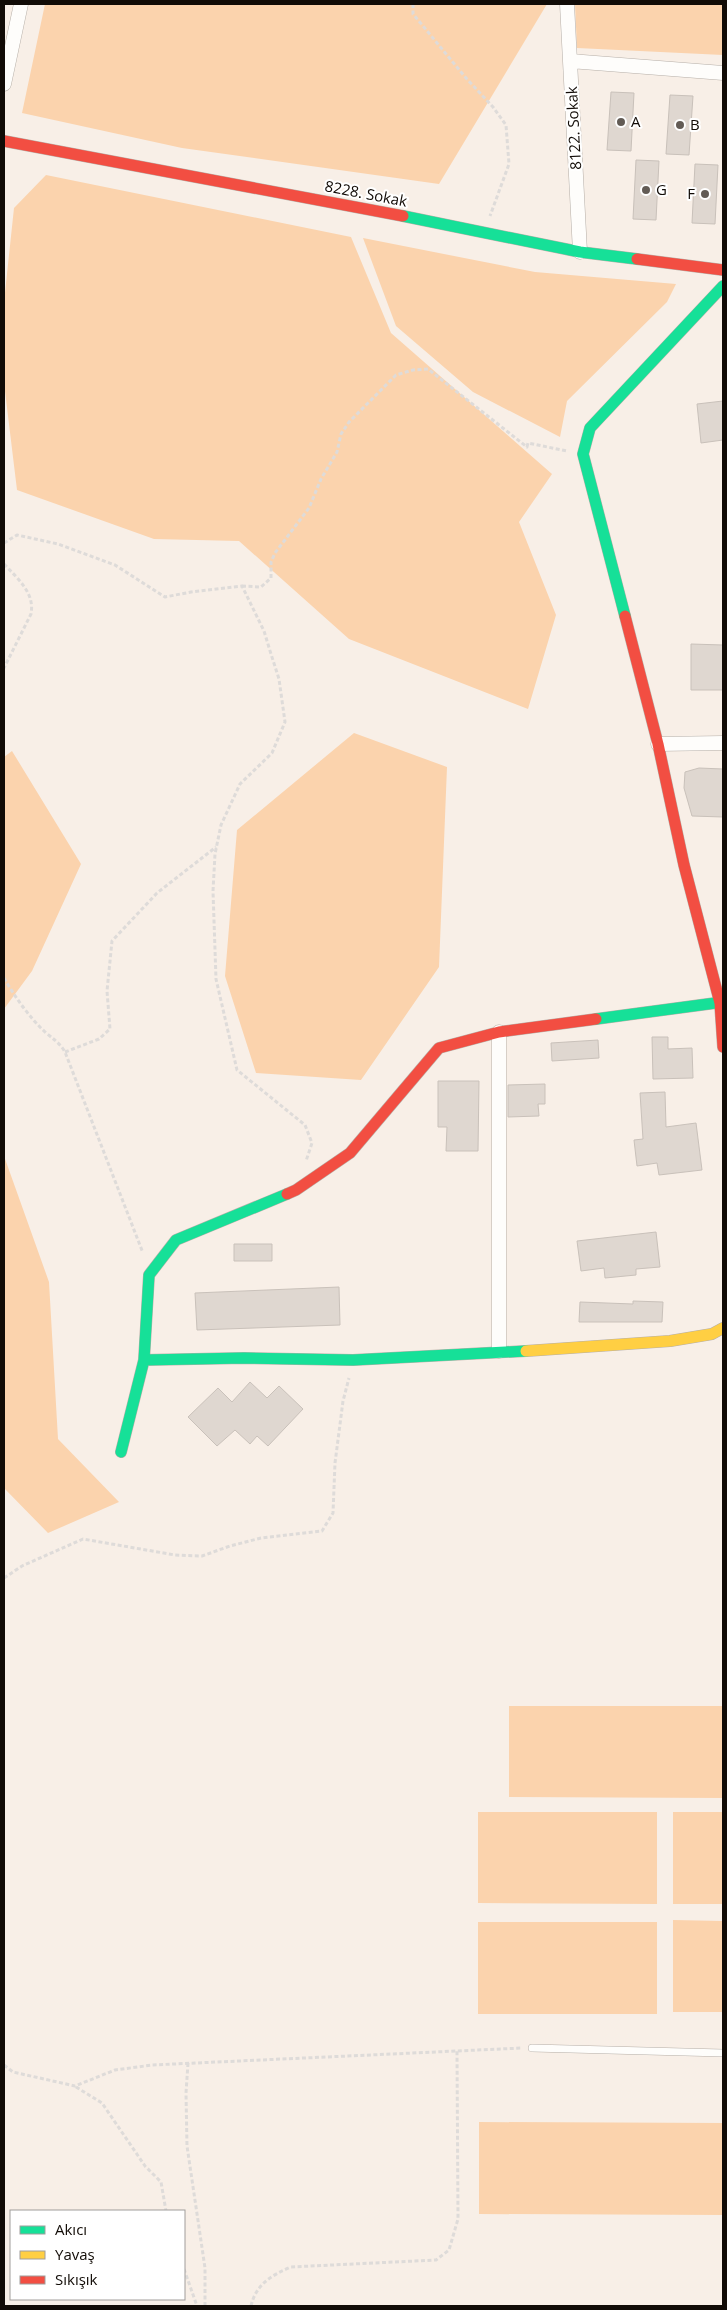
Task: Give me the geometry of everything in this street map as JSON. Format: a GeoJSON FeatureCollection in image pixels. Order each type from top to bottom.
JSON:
{"type":"FeatureCollection","features":[{"type":"Feature","properties":{"kind":"street"},"geometry":{"type":"LineString","coordinates":[[4,84],[21,4]]}},
{"type":"Feature","properties":{"kind":"street","name":"8122. Sokak"},"geometry":{"type":"LineString","coordinates":[[566,4],[580,252]]}},
{"type":"Feature","properties":{"kind":"street"},"geometry":{"type":"LineString","coordinates":[[570,61],[723,73]]}},
{"type":"Feature","properties":{"kind":"street","name":"8228. Sokak"},"geometry":{"type":"LineString","coordinates":[[4,141],[287,193],[580,252],[723,270]]}},
{"type":"Feature","properties":{"kind":"street"},"geometry":{"type":"LineString","coordinates":[[723,286],[590,428],[583,454],[658,744],[684,865],[722,1002],[723,1047]]}},
{"type":"Feature","properties":{"kind":"street"},"geometry":{"type":"LineString","coordinates":[[658,744],[723,743]]}},
{"type":"Feature","properties":{"kind":"street"},"geometry":{"type":"LineString","coordinates":[[121,1452],[144,1360],[149,1275],[176,1240],[296,1190],[350,1153],[439,1048],[499,1032],[722,1002]]}},
{"type":"Feature","properties":{"kind":"street"},"geometry":{"type":"LineString","coordinates":[[499,1032],[499,1351]]}},
{"type":"Feature","properties":{"kind":"street"},"geometry":{"type":"LineString","coordinates":[[144,1360],[244,1358],[353,1360],[610,1346],[670,1341],[712,1334],[723,1328]]}},
{"type":"Feature","properties":{"kind":"lane"},"geometry":{"type":"LineString","coordinates":[[532,2048],[723,2053]]}},
{"type":"Feature","properties":{"kind":"path"},"geometry":{"type":"LineString","coordinates":[[413,4],[413,14],[466,78],[493,107],[506,125],[509,164],[484,233]]}},
{"type":"Feature","properties":{"kind":"path"},"geometry":{"type":"LineString","coordinates":[[4,543],[17,535],[58,544],[115,565],[165,597],[242,586],[261,587],[271,578],[271,562],[275,553],[309,508],[321,479],[337,452],[341,434],[349,422],[396,375],[413,370],[428,370],[527,447],[528,443],[583,454]]}},
{"type":"Feature","properties":{"kind":"path"},"geometry":{"type":"LineString","coordinates":[[4,564],[31,596],[33,605],[31,614],[4,668]]}},
{"type":"Feature","properties":{"kind":"path"},"geometry":{"type":"LineString","coordinates":[[242,586],[264,631],[272,654],[279,679],[285,722],[272,754],[240,784],[221,825],[216,847],[213,891],[216,979],[237,1070],[306,1125],[312,1143],[303,1166]]}},
{"type":"Feature","properties":{"kind":"path"},"geometry":{"type":"LineString","coordinates":[[65,1052],[99,1040],[110,1029],[107,991],[112,941],[157,893],[216,847]]}},
{"type":"Feature","properties":{"kind":"path"},"geometry":{"type":"LineString","coordinates":[[4,978],[22,1004],[46,1033],[61,1045],[65,1052],[141,1245],[149,1275]]}},
{"type":"Feature","properties":{"kind":"path"},"geometry":{"type":"LineString","coordinates":[[4,1578],[22,1566],[83,1540],[175,1555],[202,1556],[261,1538],[322,1531],[334,1512],[335,1463],[343,1401],[353,1360]]}},
{"type":"Feature","properties":{"kind":"path"},"geometry":{"type":"LineString","coordinates":[[75,2086],[115,2070],[152,2065],[532,2048]]}},
{"type":"Feature","properties":{"kind":"path"},"geometry":{"type":"LineString","coordinates":[[251,2306],[260,2286],[273,2275],[291,2267],[436,2260],[449,2250],[458,2219],[457,2051]]}},
{"type":"Feature","properties":{"kind":"path"},"geometry":{"type":"LineString","coordinates":[[188,2063],[186,2093],[187,2146],[205,2268],[205,2306]]}},
{"type":"Feature","properties":{"kind":"path"},"geometry":{"type":"LineString","coordinates":[[4,2066],[13,2072],[75,2086],[102,2103],[145,2166],[161,2182],[166,2210]]}},
{"type":"Feature","properties":{"kind":"path"},"geometry":{"type":"LineString","coordinates":[[185,2272],[197,2306]]}},
{"type":"Feature","properties":{"kind":"shaded area"},"geometry":{"type":"Polygon","coordinates":[[[45,4],[547,4],[439,184],[182,148],[22,113],[45,4]]]}},
{"type":"Feature","properties":{"kind":"shaded area"},"geometry":{"type":"Polygon","coordinates":[[[575,4],[723,4],[723,55],[577,48],[575,4]]]}},
{"type":"Feature","properties":{"kind":"shaded area"},"geometry":{"type":"Polygon","coordinates":[[[46,175],[351,237],[391,333],[552,474],[519,522],[556,615],[528,709],[349,639],[239,541],[154,539],[17,490],[4,383],[4,302],[14,208],[46,175]]]}},
{"type":"Feature","properties":{"kind":"shaded area"},"geometry":{"type":"Polygon","coordinates":[[[363,238],[535,272],[676,284],[667,302],[567,401],[560,437],[473,392],[396,326],[363,238]]]}},
{"type":"Feature","properties":{"kind":"shaded area"},"geometry":{"type":"Polygon","coordinates":[[[354,733],[447,767],[439,967],[361,1080],[256,1073],[225,976],[237,830],[354,733]]]}},
{"type":"Feature","properties":{"kind":"shaded area"},"geometry":{"type":"Polygon","coordinates":[[[12,751],[81,864],[32,971],[4,1009],[4,757],[12,751]]]}},
{"type":"Feature","properties":{"kind":"shaded area"},"geometry":{"type":"Polygon","coordinates":[[[4,1156],[49,1282],[58,1439],[119,1502],[48,1533],[4,1488],[4,1156]]]}},
{"type":"Feature","properties":{"kind":"shaded area"},"geometry":{"type":"Polygon","coordinates":[[[509,1706],[723,1706],[723,1798],[509,1797],[509,1706]]]}},
{"type":"Feature","properties":{"kind":"shaded area"},"geometry":{"type":"Polygon","coordinates":[[[478,1812],[657,1812],[657,1904],[478,1903],[478,1812]]]}},
{"type":"Feature","properties":{"kind":"shaded area"},"geometry":{"type":"Polygon","coordinates":[[[673,1812],[723,1812],[723,1904],[673,1904],[673,1812]]]}},
{"type":"Feature","properties":{"kind":"shaded area"},"geometry":{"type":"Polygon","coordinates":[[[673,1920],[723,1921],[723,2012],[673,2012],[673,1920]]]}},
{"type":"Feature","properties":{"kind":"shaded area"},"geometry":{"type":"Polygon","coordinates":[[[478,1922],[657,1922],[657,2014],[478,2014],[478,1922]]]}},
{"type":"Feature","properties":{"kind":"shaded area"},"geometry":{"type":"Polygon","coordinates":[[[479,2122],[723,2123],[723,2215],[479,2214],[479,2122]]]}},
{"type":"Feature","properties":{"kind":"building","name":"A"},"geometry":{"type":"Polygon","coordinates":[[[611,92],[634,93],[631,151],[607,150],[611,92]]]}},
{"type":"Feature","properties":{"kind":"building","name":"B"},"geometry":{"type":"Polygon","coordinates":[[[670,95],[693,96],[689,155],[666,154],[670,95]]]}},
{"type":"Feature","properties":{"kind":"building","name":"G"},"geometry":{"type":"Polygon","coordinates":[[[636,160],[659,161],[656,220],[633,219],[636,160]]]}},
{"type":"Feature","properties":{"kind":"building","name":"F"},"geometry":{"type":"Polygon","coordinates":[[[695,164],[718,165],[715,224],[692,223],[695,164]]]}},
{"type":"Feature","properties":{"kind":"building"},"geometry":{"type":"Polygon","coordinates":[[[723,401],[723,440],[701,443],[697,404],[723,401]]]}},
{"type":"Feature","properties":{"kind":"building"},"geometry":{"type":"Polygon","coordinates":[[[691,644],[723,645],[723,690],[691,690],[691,644]]]}},
{"type":"Feature","properties":{"kind":"building"},"geometry":{"type":"Polygon","coordinates":[[[699,768],[723,769],[723,817],[692,816],[684,788],[685,772],[699,768]]]}},
{"type":"Feature","properties":{"kind":"building"},"geometry":{"type":"Polygon","coordinates":[[[652,1037],[668,1037],[668,1049],[692,1048],[693,1078],[653,1079],[652,1037]]]}},
{"type":"Feature","properties":{"kind":"building"},"geometry":{"type":"Polygon","coordinates":[[[598,1040],[599,1058],[552,1061],[551,1043],[598,1040]]]}},
{"type":"Feature","properties":{"kind":"building"},"geometry":{"type":"Polygon","coordinates":[[[438,1081],[479,1081],[478,1151],[446,1151],[447,1127],[438,1127],[438,1081]]]}},
{"type":"Feature","properties":{"kind":"building"},"geometry":{"type":"Polygon","coordinates":[[[545,1084],[545,1104],[538,1104],[539,1116],[508,1117],[508,1085],[545,1084]]]}},
{"type":"Feature","properties":{"kind":"building"},"geometry":{"type":"Polygon","coordinates":[[[665,1092],[666,1127],[696,1123],[702,1170],[659,1175],[657,1163],[637,1166],[634,1140],[643,1139],[640,1093],[665,1092]]]}},
{"type":"Feature","properties":{"kind":"building"},"geometry":{"type":"Polygon","coordinates":[[[656,1232],[660,1267],[636,1269],[636,1275],[605,1278],[604,1268],[581,1271],[577,1241],[656,1232]]]}},
{"type":"Feature","properties":{"kind":"building"},"geometry":{"type":"Polygon","coordinates":[[[234,1244],[272,1244],[272,1261],[234,1261],[234,1244]]]}},
{"type":"Feature","properties":{"kind":"building"},"geometry":{"type":"Polygon","coordinates":[[[339,1287],[340,1325],[197,1330],[195,1293],[339,1287]]]}},
{"type":"Feature","properties":{"kind":"building"},"geometry":{"type":"Polygon","coordinates":[[[633,1301],[663,1302],[662,1322],[579,1322],[580,1302],[633,1304],[633,1301]]]}},
{"type":"Feature","properties":{"kind":"building"},"geometry":{"type":"Polygon","coordinates":[[[250,1382],[267,1398],[279,1386],[303,1409],[268,1446],[257,1436],[250,1444],[235,1430],[217,1446],[188,1417],[218,1388],[232,1402],[250,1382]]]}},
{"type":"Feature","properties":{"kind":"traffic: fast"},"geometry":{"type":"LineString","coordinates":[[403,216],[580,252],[637,259]]}},
{"type":"Feature","properties":{"kind":"traffic: fast"},"geometry":{"type":"LineString","coordinates":[[625,616],[583,454],[590,428],[723,286]]}},
{"type":"Feature","properties":{"kind":"traffic: fast"},"geometry":{"type":"LineString","coordinates":[[596,1019],[723,1002]]}},
{"type":"Feature","properties":{"kind":"traffic: fast"},"geometry":{"type":"LineString","coordinates":[[121,1452],[144,1360],[149,1275],[176,1240],[287,1194]]}},
{"type":"Feature","properties":{"kind":"traffic: fast"},"geometry":{"type":"LineString","coordinates":[[144,1360],[244,1358],[353,1360],[526,1351]]}},
{"type":"Feature","properties":{"kind":"traffic: slow"},"geometry":{"type":"LineString","coordinates":[[526,1351],[670,1341],[712,1334],[723,1328]]}},
{"type":"Feature","properties":{"kind":"traffic: jam"},"geometry":{"type":"LineString","coordinates":[[4,141],[403,216]]}},
{"type":"Feature","properties":{"kind":"traffic: jam"},"geometry":{"type":"LineString","coordinates":[[637,259],[723,270]]}},
{"type":"Feature","properties":{"kind":"traffic: jam"},"geometry":{"type":"LineString","coordinates":[[625,616],[658,744],[684,865],[720,1003],[723,1047]]}},
{"type":"Feature","properties":{"kind":"traffic: jam"},"geometry":{"type":"LineString","coordinates":[[287,1194],[296,1190],[350,1153],[439,1048],[499,1032],[596,1019]]}},
{"type":"Feature","properties":{"kind":"place","name":"A"},"geometry":{"type":"Point","coordinates":[621,122]}},
{"type":"Feature","properties":{"kind":"place","name":"B"},"geometry":{"type":"Point","coordinates":[680,125]}},
{"type":"Feature","properties":{"kind":"place","name":"G"},"geometry":{"type":"Point","coordinates":[646,190]}},
{"type":"Feature","properties":{"kind":"place","name":"F"},"geometry":{"type":"Point","coordinates":[705,194]}}]}
